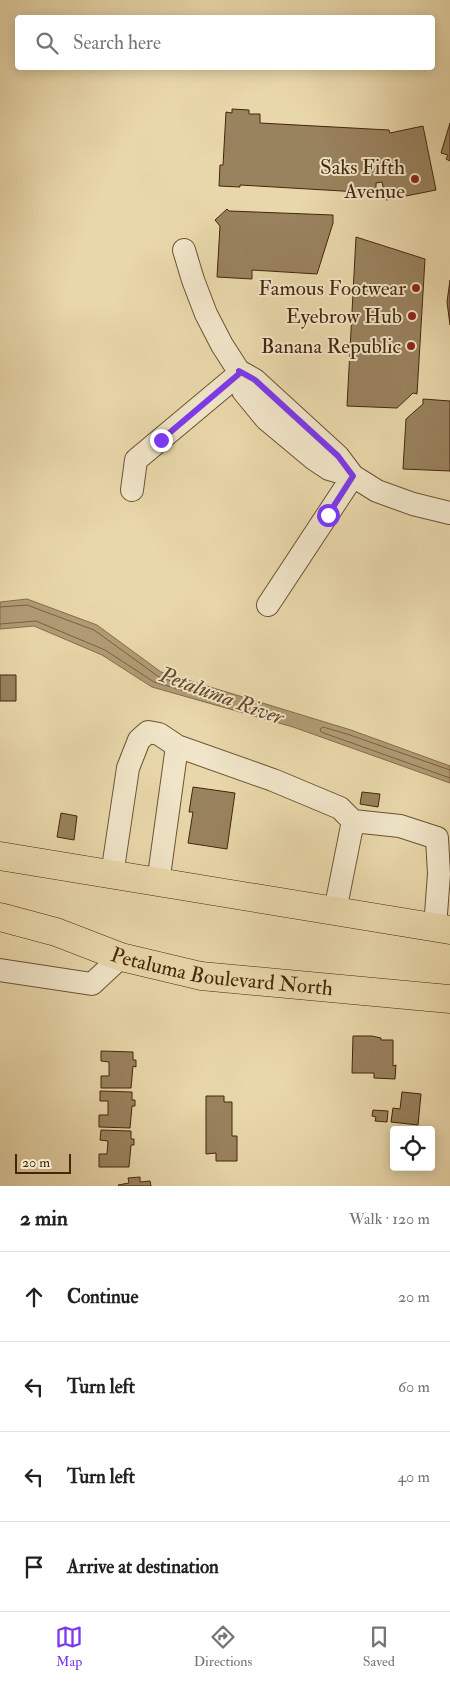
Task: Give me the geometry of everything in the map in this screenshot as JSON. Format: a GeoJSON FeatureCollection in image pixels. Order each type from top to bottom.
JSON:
{"type":"FeatureCollection","features":[{"type":"Feature","properties":{"kind":"main road"},"geometry":{"type":"LineString","coordinates":[[0,856],[442,928]]}},
{"type":"Feature","properties":{"kind":"main road","name":"Petaluma Boulevard North"},"geometry":{"type":"LineString","coordinates":[[0,917],[56,932],[121,957],[201,976],[450,999]]}},
{"type":"Feature","properties":{"kind":"lane"},"geometry":{"type":"LineString","coordinates":[[184,250],[206,314],[222,345],[240,372],[255,380],[338,456],[353,476],[377,491],[414,504],[450,513]]}},
{"type":"Feature","properties":{"kind":"lane"},"geometry":{"type":"LineString","coordinates":[[132,490],[136,460],[240,372]]}},
{"type":"Feature","properties":{"kind":"lane"},"geometry":{"type":"LineString","coordinates":[[268,604],[353,476]]}},
{"type":"Feature","properties":{"kind":"lane"},"geometry":{"type":"LineString","coordinates":[[112,875],[128,768],[139,740],[148,732],[159,734],[177,746],[273,780],[340,808],[353,821],[400,826],[437,838],[442,928]]}},
{"type":"Feature","properties":{"kind":"lane"},"geometry":{"type":"LineString","coordinates":[[158,883],[177,746]]}},
{"type":"Feature","properties":{"kind":"lane"},"geometry":{"type":"LineString","coordinates":[[335,911],[353,821]]}},
{"type":"Feature","properties":{"kind":"lane"},"geometry":{"type":"LineString","coordinates":[[0,970],[92,984],[121,957]]}},
{"type":"Feature","properties":{"kind":"water","name":"Petaluma River"},"geometry":{"type":"Polygon","coordinates":[[[27,599],[97,625],[161,672],[351,730],[450,766],[450,783],[293,727],[152,687],[102,655],[34,626],[0,629],[0,602],[27,599]]]}},
{"type":"Feature","properties":{"kind":"building"},"geometry":{"type":"Polygon","coordinates":[[[232,109],[249,110],[249,114],[260,114],[260,123],[389,130],[390,133],[423,126],[436,190],[386,200],[382,182],[376,183],[376,193],[240,185],[240,187],[219,186],[220,165],[223,165],[226,112],[232,113],[232,109]]]}},
{"type":"Feature","properties":{"kind":"building"},"geometry":{"type":"Polygon","coordinates":[[[450,123],[450,161],[446,159],[448,155],[441,153],[450,123]]]}},
{"type":"Feature","properties":{"kind":"building"},"geometry":{"type":"Polygon","coordinates":[[[227,209],[229,211],[333,215],[333,223],[317,274],[252,270],[252,279],[217,277],[220,226],[215,220],[227,209]]]}},
{"type":"Feature","properties":{"kind":"building"},"geometry":{"type":"Polygon","coordinates":[[[356,237],[425,259],[417,394],[413,393],[397,408],[347,406],[356,237]]]}},
{"type":"Feature","properties":{"kind":"building"},"geometry":{"type":"Polygon","coordinates":[[[450,280],[450,325],[447,302],[450,280]]]}},
{"type":"Feature","properties":{"kind":"building"},"geometry":{"type":"Polygon","coordinates":[[[423,399],[450,401],[450,471],[403,469],[406,419],[423,404],[423,399]]]}},
{"type":"Feature","properties":{"kind":"building"},"geometry":{"type":"Polygon","coordinates":[[[0,675],[16,675],[16,701],[0,701],[0,675]]]}},
{"type":"Feature","properties":{"kind":"building"},"geometry":{"type":"Polygon","coordinates":[[[193,787],[235,793],[227,849],[188,843],[193,812],[189,812],[193,787]]]}},
{"type":"Feature","properties":{"kind":"building"},"geometry":{"type":"Polygon","coordinates":[[[362,792],[380,794],[378,807],[360,804],[362,792]]]}},
{"type":"Feature","properties":{"kind":"building"},"geometry":{"type":"Polygon","coordinates":[[[61,813],[77,816],[74,840],[57,837],[61,813]]]}},
{"type":"Feature","properties":{"kind":"building"},"geometry":{"type":"Polygon","coordinates":[[[353,1036],[372,1036],[381,1038],[381,1040],[393,1040],[393,1066],[396,1065],[395,1079],[374,1078],[374,1073],[352,1073],[353,1036]]]}},
{"type":"Feature","properties":{"kind":"building"},"geometry":{"type":"Polygon","coordinates":[[[101,1051],[133,1052],[133,1060],[136,1060],[136,1067],[133,1066],[131,1088],[101,1088],[101,1076],[109,1076],[109,1062],[101,1061],[101,1051]]]}},
{"type":"Feature","properties":{"kind":"building"},"geometry":{"type":"Polygon","coordinates":[[[100,1091],[132,1092],[132,1100],[135,1100],[135,1106],[132,1106],[130,1128],[99,1127],[99,1115],[108,1115],[108,1101],[100,1101],[100,1091]]]}},
{"type":"Feature","properties":{"kind":"building"},"geometry":{"type":"Polygon","coordinates":[[[402,1092],[421,1094],[418,1125],[391,1122],[393,1108],[400,1109],[402,1092]]]}},
{"type":"Feature","properties":{"kind":"building"},"geometry":{"type":"Polygon","coordinates":[[[206,1096],[224,1096],[224,1102],[232,1102],[232,1136],[237,1136],[237,1161],[216,1161],[216,1153],[206,1154],[206,1096]]]}},
{"type":"Feature","properties":{"kind":"building"},"geometry":{"type":"Polygon","coordinates":[[[373,1110],[388,1111],[387,1122],[375,1121],[376,1117],[372,1116],[373,1110]]]}},
{"type":"Feature","properties":{"kind":"building"},"geometry":{"type":"Polygon","coordinates":[[[101,1130],[131,1131],[131,1139],[134,1139],[134,1145],[131,1145],[129,1167],[99,1167],[99,1154],[107,1154],[108,1141],[100,1140],[101,1130]]]}},
{"type":"Feature","properties":{"kind":"building"},"geometry":{"type":"Polygon","coordinates":[[[140,1177],[140,1182],[150,1181],[151,1186],[118,1185],[129,1183],[128,1178],[140,1177]]]}},
{"type":"Feature","properties":{"kind":"place","name":"Saks Fifth Avenue"},"geometry":{"type":"Point","coordinates":[415,179]}},
{"type":"Feature","properties":{"kind":"place","name":"Famous Footwear"},"geometry":{"type":"Point","coordinates":[416,288]}},
{"type":"Feature","properties":{"kind":"place","name":"Eyebrow Hub"},"geometry":{"type":"Point","coordinates":[412,316]}},
{"type":"Feature","properties":{"kind":"place","name":"Banana Republic"},"geometry":{"type":"Point","coordinates":[411,346]}},
{"type":"Feature","properties":{"kind":"route"},"geometry":{"type":"LineString","coordinates":[[161,440],[240,373],[239,371],[255,380],[338,456],[353,476],[328,515]]}}]}
